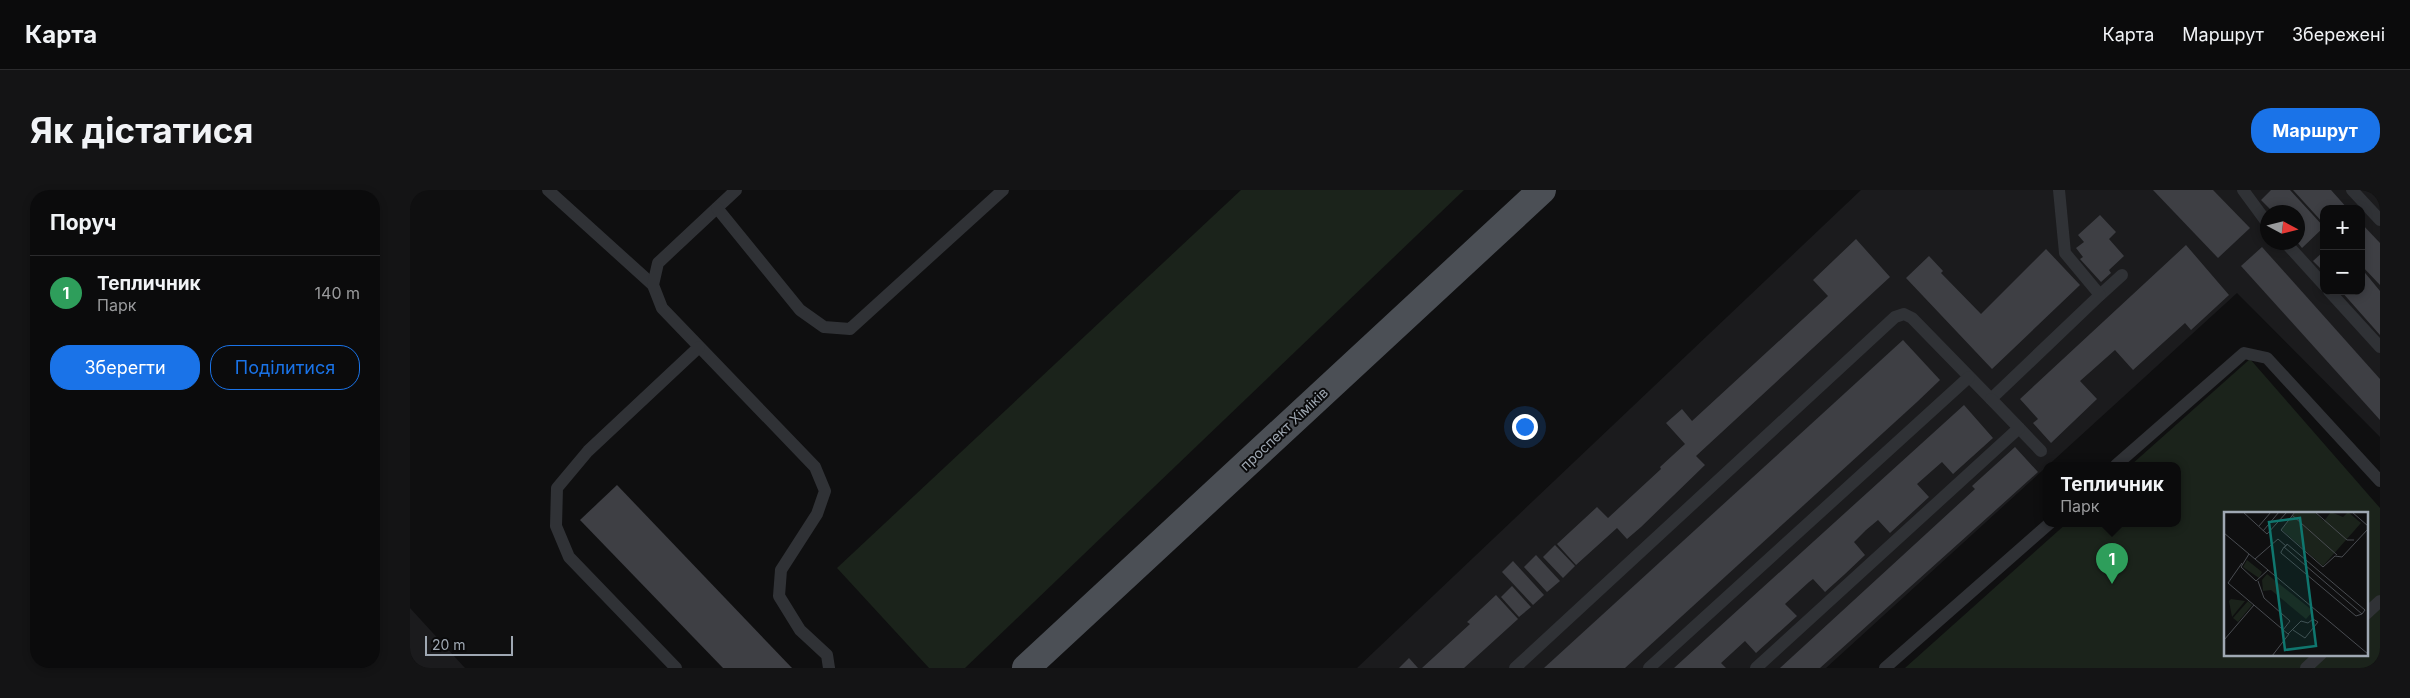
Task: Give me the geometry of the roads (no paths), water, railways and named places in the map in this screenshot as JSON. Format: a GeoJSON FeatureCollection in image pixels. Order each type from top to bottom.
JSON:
{"type":"FeatureCollection","features":[{"type":"Feature","properties":{"kind":"main road","name":"проспект Хіміків"},"geometry":{"type":"LineString","coordinates":[[1026,668],[1542,190]]}},
{"type":"Feature","properties":{"kind":"lane"},"geometry":{"type":"LineString","coordinates":[[548,190],[653,285],[662,308],[815,467],[825,491],[817,514],[781,570],[779,596],[800,630],[827,655],[829,668]]}},
{"type":"Feature","properties":{"kind":"lane"},"geometry":{"type":"LineString","coordinates":[[653,285],[658,262],[736,190]]}},
{"type":"Feature","properties":{"kind":"lane"},"geometry":{"type":"LineString","coordinates":[[717,208],[800,310],[824,326],[850,329],[1003,190]]}},
{"type":"Feature","properties":{"kind":"lane"},"geometry":{"type":"LineString","coordinates":[[2059,190],[2065,253],[2100,295]]}},
{"type":"Feature","properties":{"kind":"lane"},"geometry":{"type":"LineString","coordinates":[[2243,190],[2260,213]]}},
{"type":"Feature","properties":{"kind":"lane"},"geometry":{"type":"LineString","coordinates":[[2352,190],[2380,220]]}},
{"type":"Feature","properties":{"kind":"lane"},"geometry":{"type":"LineString","coordinates":[[2292,250],[2320,281]]}},
{"type":"Feature","properties":{"kind":"lane"},"geometry":{"type":"LineString","coordinates":[[1990,399],[2122,274]]}},
{"type":"Feature","properties":{"kind":"lane"},"geometry":{"type":"LineString","coordinates":[[2333,295],[2380,347]]}},
{"type":"Feature","properties":{"kind":"lane"},"geometry":{"type":"LineString","coordinates":[[1515,668],[1895,317],[1904,314],[1912,318],[2041,451]]}},
{"type":"Feature","properties":{"kind":"lane"},"geometry":{"type":"LineString","coordinates":[[676,668],[569,557],[556,526],[557,488],[588,451],[699,347]]}},
{"type":"Feature","properties":{"kind":"lane"},"geometry":{"type":"LineString","coordinates":[[2119,462],[2244,353],[2267,358],[2380,481]]}},
{"type":"Feature","properties":{"kind":"lane"},"geometry":{"type":"LineString","coordinates":[[1650,668],[1969,377]]}},
{"type":"Feature","properties":{"kind":"lane"},"geometry":{"type":"LineString","coordinates":[[1756,668],[2019,428]]}},
{"type":"Feature","properties":{"kind":"lane"},"geometry":{"type":"LineString","coordinates":[[1886,668],[2045,527]]}},
{"type":"Feature","properties":{"kind":"lane"},"geometry":{"type":"LineString","coordinates":[[2368,612],[2380,601]]}},
{"type":"Feature","properties":{"kind":"lane"},"geometry":{"type":"LineString","coordinates":[[2306,668],[2319,656]]}},
{"type":"Feature","properties":{"kind":"place","name":"Тепличник"},"geometry":{"type":"Point","coordinates":[2112,584]}}]}
